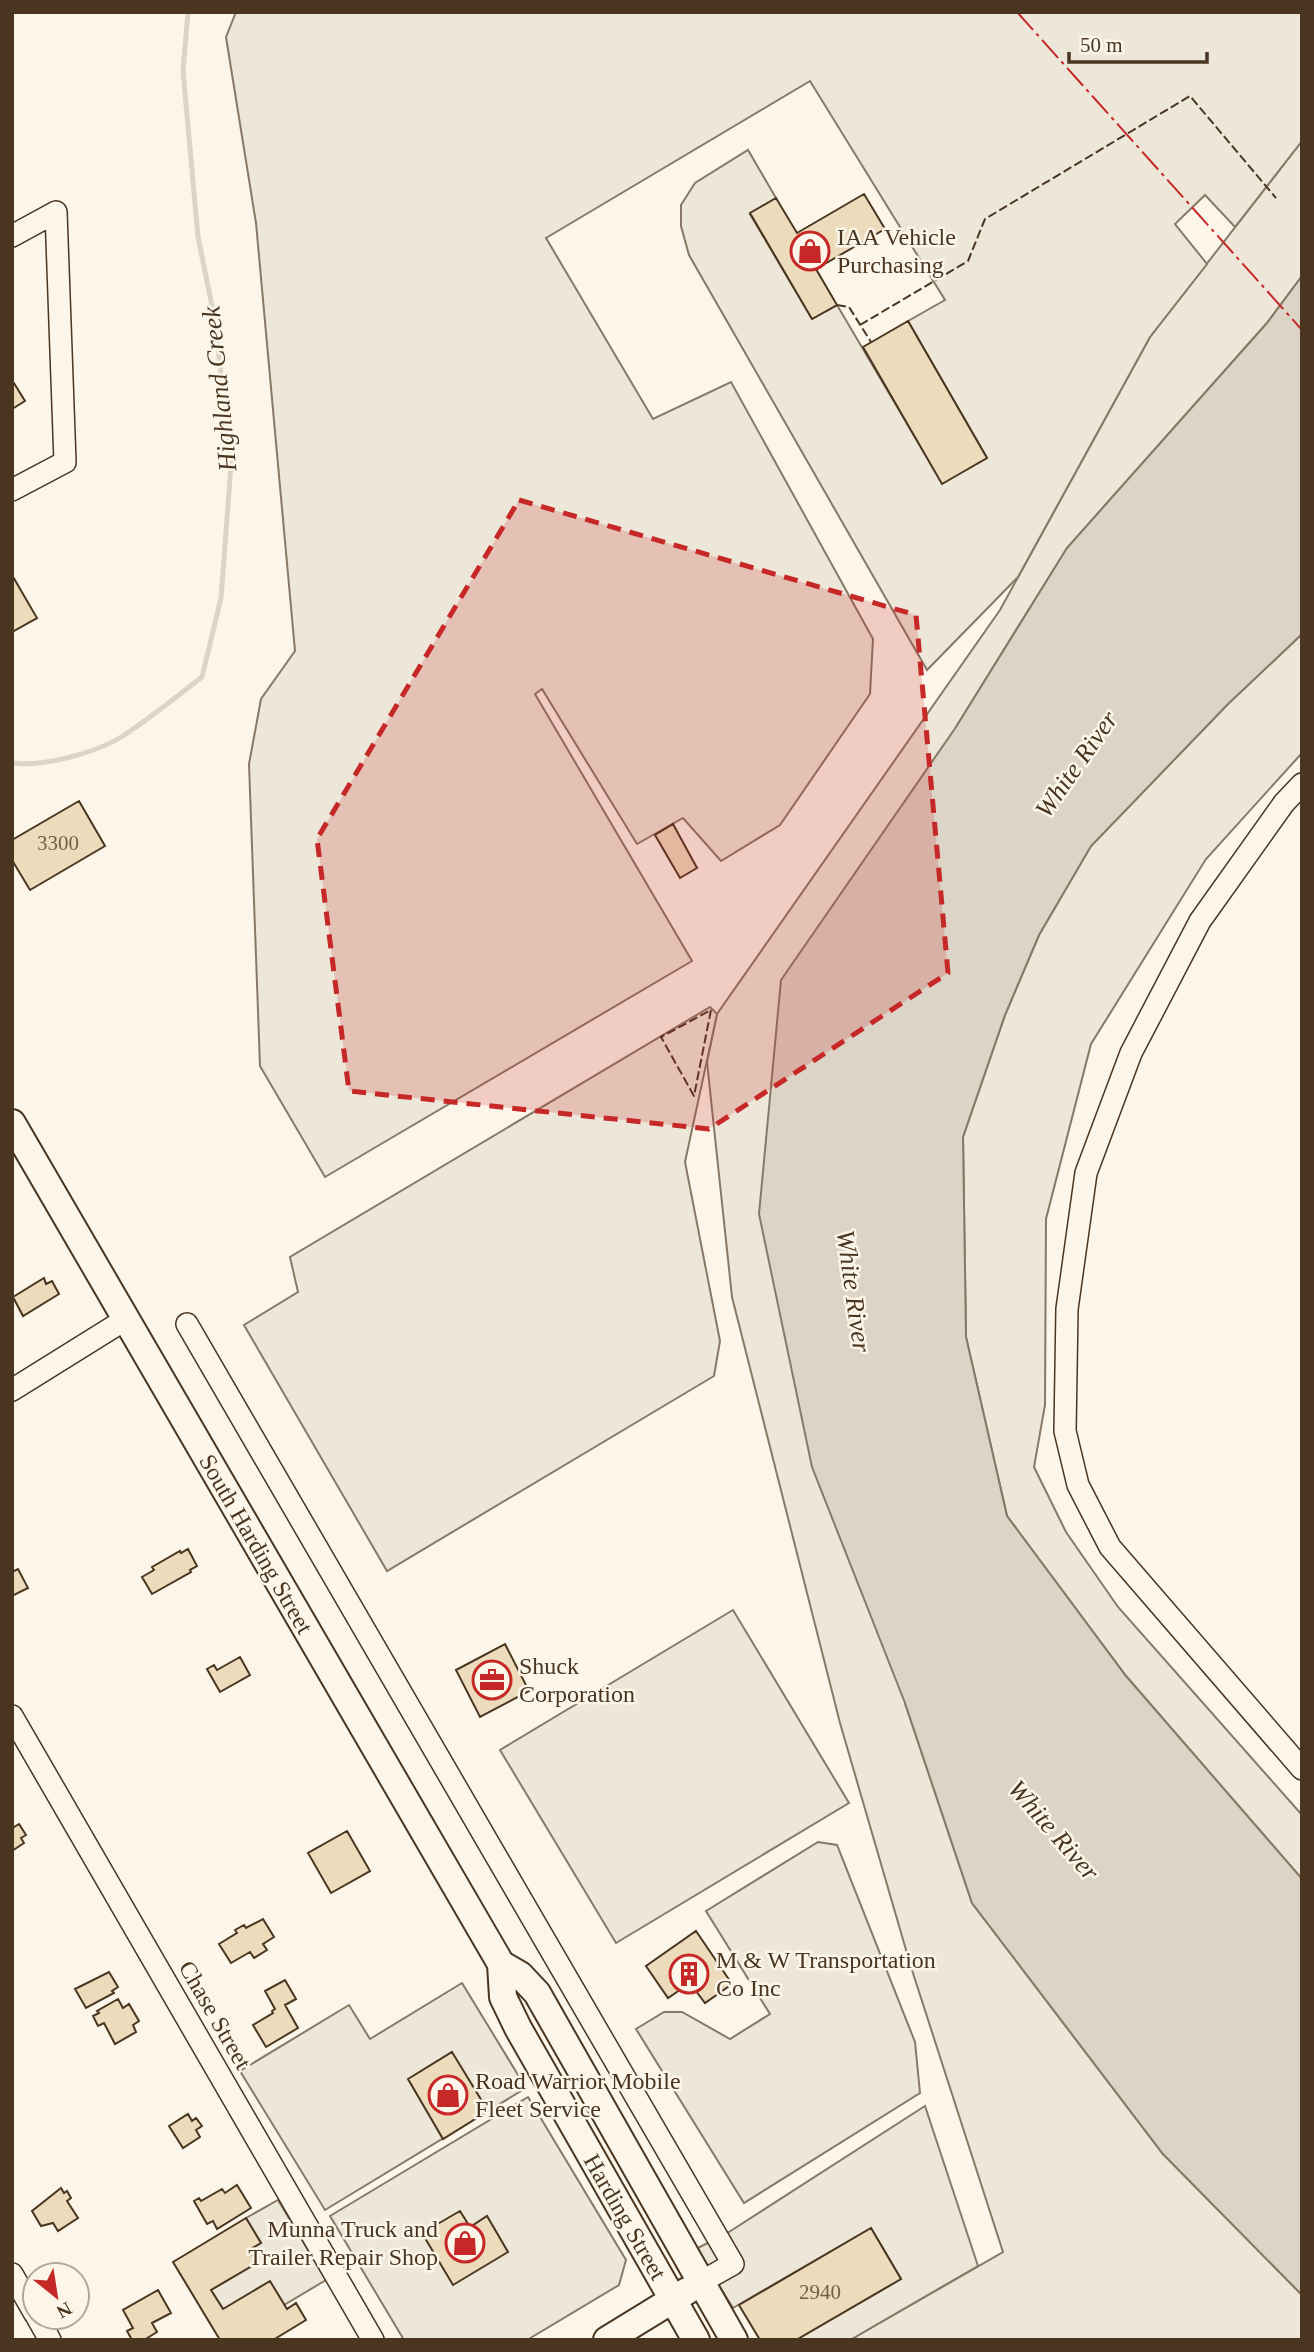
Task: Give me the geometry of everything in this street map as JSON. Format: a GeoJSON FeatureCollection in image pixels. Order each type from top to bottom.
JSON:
{"type":"FeatureCollection","features":[{"type":"Feature","properties":{"kind":"main road","name":"South Harding Street"},"geometry":{"type":"LineString","coordinates":[[12,1123],[501,1964]]}},
{"type":"Feature","properties":{"kind":"main road","name":"Harding Street"},"geometry":{"type":"LineString","coordinates":[[501,1964],[520,1975],[537,1993],[734,2340]]}},
{"type":"Feature","properties":{"kind":"main road","name":"Harding Street"},"geometry":{"type":"LineString","coordinates":[[501,1964],[503,1997],[518,2028],[696,2340]]}},
{"type":"Feature","properties":{"kind":"main road"},"geometry":{"type":"LineString","coordinates":[[607,2340],[701,2282]]}},
{"type":"Feature","properties":{"kind":"street"},"geometry":{"type":"LineString","coordinates":[[12,236],[56,212],[65,461],[12,490]]}},
{"type":"Feature","properties":{"kind":"street"},"geometry":{"type":"LineString","coordinates":[[1302,784],[1284,803],[1200,922],[1131,1054],[1086,1173],[1067,1309],[1065,1431],[1078,1485],[1110,1546],[1302,1769]]}},
{"type":"Feature","properties":{"kind":"street"},"geometry":{"type":"LineString","coordinates":[[12,1390],[126,1319]]}},
{"type":"Feature","properties":{"kind":"street"},"geometry":{"type":"LineString","coordinates":[[187,1324],[733,2264],[701,2282]]}},
{"type":"Feature","properties":{"kind":"street","name":"Chase Street"},"geometry":{"type":"LineString","coordinates":[[12,1716],[373,2340]]}},
{"type":"Feature","properties":{"kind":"street"},"geometry":{"type":"LineString","coordinates":[[12,2274],[21,2289]]}},
{"type":"Feature","properties":{"kind":"highlighted area"},"geometry":{"type":"Polygon","coordinates":[[[519,500],[916,615],[948,973],[709,1129],[349,1091],[317,839],[519,500]]]}},
{"type":"Feature","properties":{"kind":"shaded area"},"geometry":{"type":"Polygon","coordinates":[[[236,12],[1302,12],[1302,141],[1235,227],[1205,195],[1175,224],[1207,264],[1150,337],[1018,577],[927,670],[689,255],[681,226],[681,205],[695,183],[748,150],[776,198],[750,214],[812,319],[837,305],[942,483],[987,458],[908,321],[945,300],[810,81],[546,238],[653,419],[731,382],[873,639],[870,694],[780,825],[721,861],[683,818],[637,844],[542,689],[535,694],[692,961],[325,1177],[260,1066],[249,764],[261,699],[295,651],[256,223],[226,37],[236,12]]]}},
{"type":"Feature","properties":{"kind":"shaded area"},"geometry":{"type":"Polygon","coordinates":[[[1302,141],[1302,276],[1267,323],[1067,548],[956,727],[905,1703],[972,1903],[1163,2154],[1302,2295],[1302,2340],[850,2340],[1003,2252],[911,1967],[840,1723],[732,1297],[707,1062],[717,1014],[1000,610],[1150,337],[1302,141]]]}},
{"type":"Feature","properties":{"kind":"shaded area"},"geometry":{"type":"Polygon","coordinates":[[[1302,634],[1302,753],[1206,859],[1091,1044],[1046,1219],[1045,1405],[1034,1467],[1066,1532],[1118,1607],[1302,1815],[1302,1879],[1126,1676],[1007,1516],[966,1337],[963,1137],[1005,1015],[1039,935],[1091,846],[1228,704],[1302,634]]]}},
{"type":"Feature","properties":{"kind":"shaded area"},"geometry":{"type":"Polygon","coordinates":[[[710,1007],[717,1014],[685,1162],[720,1341],[714,1376],[387,1571],[244,1325],[298,1292],[290,1257],[710,1007]]]}},
{"type":"Feature","properties":{"kind":"shaded area"},"geometry":{"type":"Polygon","coordinates":[[[733,1610],[849,1803],[616,1943],[500,1750],[733,1610]]]}},
{"type":"Feature","properties":{"kind":"shaded area"},"geometry":{"type":"Polygon","coordinates":[[[818,1842],[837,1845],[915,2042],[920,2093],[744,2203],[636,2029],[664,2012],[682,2012],[730,2039],[770,2014],[706,1911],[818,1842]]]}},
{"type":"Feature","properties":{"kind":"shaded area"},"geometry":{"type":"Polygon","coordinates":[[[462,1983],[526,2088],[325,2210],[240,2071],[349,2005],[370,2039],[462,1983]]]}},
{"type":"Feature","properties":{"kind":"shaded area"},"geometry":{"type":"Polygon","coordinates":[[[528,2097],[626,2260],[619,2285],[527,2340],[404,2340],[330,2216],[528,2097]]]}},
{"type":"Feature","properties":{"kind":"shaded area"},"geometry":{"type":"Polygon","coordinates":[[[925,2106],[978,2266],[850,2340],[796,2340],[901,2279],[871,2228],[733,2308],[696,2249],[729,2232],[925,2106]]]}},
{"type":"Feature","properties":{"kind":"shaded area"},"geometry":{"type":"Polygon","coordinates":[[[278,2200],[326,2280],[284,2305],[223,2309],[211,2290],[256,2263],[249,2250],[261,2243],[246,2218],[278,2200]]]}},
{"type":"Feature","properties":{"kind":"water","name":"White River"},"geometry":{"type":"Polygon","coordinates":[[[1302,276],[1302,634],[1228,704],[1091,846],[1039,935],[1005,1015],[963,1137],[966,1337],[1007,1516],[1126,1676],[1302,1879],[1302,2295],[1163,2154],[972,1903],[905,1703],[812,1467],[759,1214],[781,980],[956,727],[1067,548],[1267,323],[1302,276]]]}},
{"type":"Feature","properties":{"kind":"building","name":"IAA Vehicle Purchasing"},"geometry":{"type":"Polygon","coordinates":[[[864,194],[885,229],[816,269],[837,305],[812,319],[750,213],[776,198],[797,233],[864,194]]]}},
{"type":"Feature","properties":{"kind":"building"},"geometry":{"type":"Polygon","coordinates":[[[908,321],[987,458],[942,484],[863,347],[908,321]]]}},
{"type":"Feature","properties":{"kind":"building"},"geometry":{"type":"Polygon","coordinates":[[[12,380],[25,401],[12,409],[12,380]]]}},
{"type":"Feature","properties":{"kind":"building"},"geometry":{"type":"Polygon","coordinates":[[[12,575],[37,618],[12,632],[12,575]]]}},
{"type":"Feature","properties":{"kind":"building"},"geometry":{"type":"Polygon","coordinates":[[[79,801],[105,846],[30,890],[12,860],[12,840],[79,801]]]}},
{"type":"Feature","properties":{"kind":"building"},"geometry":{"type":"Polygon","coordinates":[[[673,824],[697,868],[680,878],[655,835],[673,824]]]}},
{"type":"Feature","properties":{"kind":"building"},"geometry":{"type":"Polygon","coordinates":[[[44,1278],[46,1284],[52,1281],[59,1294],[23,1316],[13,1297],[44,1278]]]}},
{"type":"Feature","properties":{"kind":"building"},"geometry":{"type":"Polygon","coordinates":[[[188,1549],[197,1566],[152,1594],[142,1577],[154,1570],[152,1567],[188,1549]]]}},
{"type":"Feature","properties":{"kind":"building"},"geometry":{"type":"Polygon","coordinates":[[[18,1569],[28,1588],[12,1596],[12,1572],[18,1569]]]}},
{"type":"Feature","properties":{"kind":"building","name":"Shuck Corporation"},"geometry":{"type":"Polygon","coordinates":[[[505,1644],[529,1691],[480,1717],[456,1670],[505,1644]]]}},
{"type":"Feature","properties":{"kind":"building"},"geometry":{"type":"Polygon","coordinates":[[[240,1657],[250,1675],[220,1692],[207,1669],[214,1665],[217,1670],[240,1657]]]}},
{"type":"Feature","properties":{"kind":"building"},"geometry":{"type":"Polygon","coordinates":[[[19,1824],[26,1835],[21,1838],[24,1843],[12,1851],[12,1825],[14,1827],[19,1824]]]}},
{"type":"Feature","properties":{"kind":"building"},"geometry":{"type":"Polygon","coordinates":[[[347,1831],[370,1871],[331,1893],[308,1853],[347,1831]]]}},
{"type":"Feature","properties":{"kind":"building"},"geometry":{"type":"Polygon","coordinates":[[[263,1919],[274,1937],[263,1944],[267,1950],[254,1958],[250,1952],[231,1963],[219,1944],[237,1933],[235,1930],[244,1925],[246,1928],[263,1919]]]}},
{"type":"Feature","properties":{"kind":"building","name":"M & W Transportation Co Inc"},"geometry":{"type":"Polygon","coordinates":[[[696,1931],[732,1984],[705,2003],[690,1983],[668,1998],[646,1966],[696,1931]]]}},
{"type":"Feature","properties":{"kind":"building"},"geometry":{"type":"Polygon","coordinates":[[[109,1972],[118,1987],[112,1991],[114,1993],[86,2008],[75,1989],[109,1972]]]}},
{"type":"Feature","properties":{"kind":"building"},"geometry":{"type":"Polygon","coordinates":[[[285,1980],[296,1999],[285,2005],[298,2028],[266,2047],[253,2025],[275,2009],[265,1991],[285,1980]]]}},
{"type":"Feature","properties":{"kind":"building"},"geometry":{"type":"Polygon","coordinates":[[[118,1999],[123,2008],[129,2004],[139,2021],[133,2025],[136,2032],[115,2044],[104,2023],[98,2026],[93,2016],[118,1999]]]}},
{"type":"Feature","properties":{"kind":"building","name":"Road Warrior Mobile Fleet Service"},"geometry":{"type":"Polygon","coordinates":[[[452,2052],[488,2111],[443,2139],[408,2079],[452,2052]]]}},
{"type":"Feature","properties":{"kind":"building"},"geometry":{"type":"Polygon","coordinates":[[[188,2114],[192,2121],[196,2118],[202,2126],[196,2130],[200,2137],[183,2148],[169,2126],[188,2114]]]}},
{"type":"Feature","properties":{"kind":"building"},"geometry":{"type":"Polygon","coordinates":[[[237,2185],[251,2208],[217,2229],[213,2221],[207,2224],[194,2201],[199,2198],[201,2201],[222,2189],[225,2193],[237,2185]]]}},
{"type":"Feature","properties":{"kind":"building"},"geometry":{"type":"Polygon","coordinates":[[[61,2188],[64,2193],[67,2191],[71,2198],[67,2201],[78,2218],[58,2231],[53,2223],[41,2226],[32,2211],[61,2188]]]}},
{"type":"Feature","properties":{"kind":"building","name":"Munna Truck and Trailer Repair Shop"},"geometry":{"type":"Polygon","coordinates":[[[460,2211],[470,2227],[487,2216],[508,2252],[453,2285],[422,2233],[460,2211]]]}},
{"type":"Feature","properties":{"kind":"building"},"geometry":{"type":"Polygon","coordinates":[[[246,2218],[261,2243],[249,2250],[257,2263],[211,2290],[223,2309],[270,2281],[287,2309],[296,2303],[306,2320],[273,2340],[220,2340],[173,2262],[246,2218]]]}},
{"type":"Feature","properties":{"kind":"building"},"geometry":{"type":"Polygon","coordinates":[[[871,2228],[901,2279],[796,2340],[760,2340],[739,2305],[871,2228]]]}},
{"type":"Feature","properties":{"kind":"building"},"geometry":{"type":"Polygon","coordinates":[[[158,2290],[171,2313],[152,2323],[157,2332],[144,2340],[132,2340],[127,2331],[133,2328],[123,2310],[158,2290]]]}},
{"type":"Feature","properties":{"kind":"waterway","name":"Highland Creek"},"geometry":{"type":"LineString","coordinates":[[12,763],[54,761],[99,748],[123,736],[202,677],[221,598],[231,465],[215,321],[198,237],[183,71],[188,12]]}},
{"type":"Feature","properties":{"kind":"fence"},"geometry":{"type":"LineString","coordinates":[[860,325],[968,261],[985,219],[1190,96],[1276,198]]}},
{"type":"Feature","properties":{"kind":"fence"},"geometry":{"type":"LineString","coordinates":[[837,305],[849,307],[871,342]]}},
{"type":"Feature","properties":{"kind":"fence"},"geometry":{"type":"LineString","coordinates":[[711,1010],[694,1096],[661,1037],[711,1010]]}},
{"type":"Feature","properties":{"kind":"power"},"geometry":{"type":"LineString","coordinates":[[1017,12],[1302,330]]}},
{"type":"Feature","properties":{"kind":"place","name":"IAA Vehicle Purchasing"},"geometry":{"type":"Point","coordinates":[810,251]}},
{"type":"Feature","properties":{"kind":"place","name":"Shuck Corporation"},"geometry":{"type":"Point","coordinates":[492,1680]}},
{"type":"Feature","properties":{"kind":"place","name":"M & W Transportation Co Inc"},"geometry":{"type":"Point","coordinates":[689,1974]}},
{"type":"Feature","properties":{"kind":"place","name":"Road Warrior Mobile Fleet Service"},"geometry":{"type":"Point","coordinates":[448,2095]}},
{"type":"Feature","properties":{"kind":"place","name":"Munna Truck and Trailer Repair Shop"},"geometry":{"type":"Point","coordinates":[465,2243]}}]}
